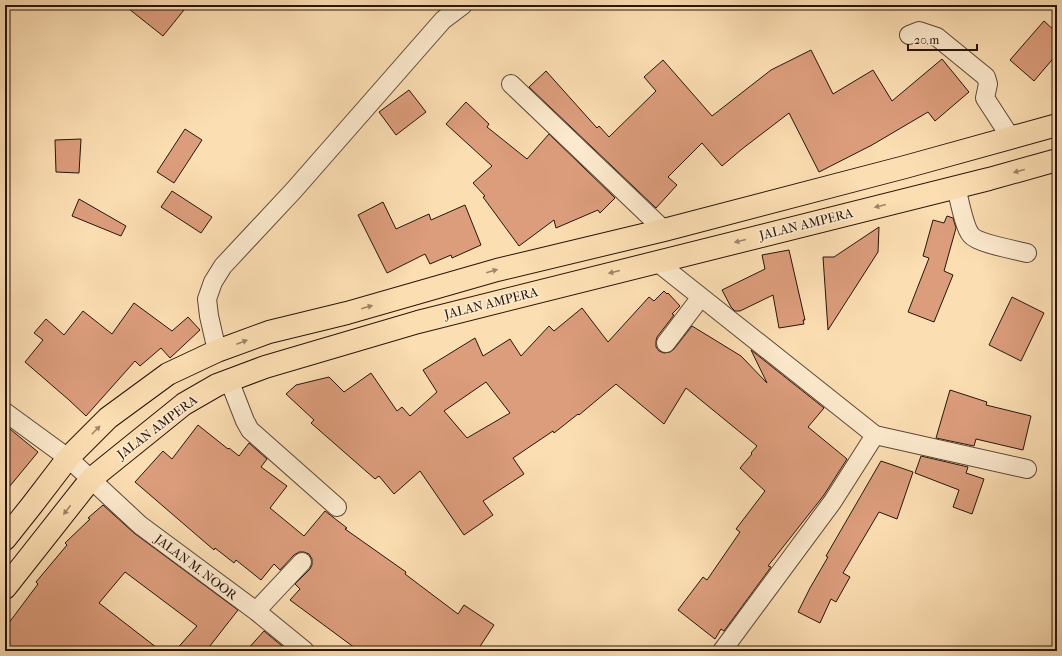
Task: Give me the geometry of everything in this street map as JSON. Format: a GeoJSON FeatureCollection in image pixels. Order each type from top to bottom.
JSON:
{"type":"FeatureCollection","features":[{"type":"Feature","properties":{"kind":"main road"},"geometry":{"type":"LineString","coordinates":[[5,539],[68,458],[108,418],[168,374],[217,351],[269,332],[347,313],[497,270],[664,230],[905,167],[1057,125]]}},
{"type":"Feature","properties":{"kind":"main road","name":"JALAN AMPERA"},"geometry":{"type":"LineString","coordinates":[[5,588],[91,479],[184,404],[217,385],[229,380],[265,367],[418,322],[956,187],[1057,160]]}},
{"type":"Feature","properties":{"kind":"main road"},"geometry":{"type":"LineString","coordinates":[[905,167],[911,198]]}},
{"type":"Feature","properties":{"kind":"street"},"geometry":{"type":"LineString","coordinates":[[217,351],[209,316],[207,299],[213,282],[223,266],[294,190],[443,20],[463,5]]}},
{"type":"Feature","properties":{"kind":"street"},"geometry":{"type":"LineString","coordinates":[[909,35],[919,31],[938,37],[986,77],[988,84],[985,98],[1011,138]]}},
{"type":"Feature","properties":{"kind":"street"},"geometry":{"type":"LineString","coordinates":[[510,84],[664,230]]}},
{"type":"Feature","properties":{"kind":"street"},"geometry":{"type":"LineString","coordinates":[[956,187],[967,228],[971,236],[978,240],[1027,253]]}},
{"type":"Feature","properties":{"kind":"street"},"geometry":{"type":"LineString","coordinates":[[657,262],[875,435],[1027,469]]}},
{"type":"Feature","properties":{"kind":"street"},"geometry":{"type":"LineString","coordinates":[[666,344],[701,297]]}},
{"type":"Feature","properties":{"kind":"street"},"geometry":{"type":"LineString","coordinates":[[229,380],[250,430],[337,507]]}},
{"type":"Feature","properties":{"kind":"street","name":"JALAN M. NOOR"},"geometry":{"type":"LineString","coordinates":[[5,412],[68,458],[140,525],[256,611],[305,651]]}},
{"type":"Feature","properties":{"kind":"street"},"geometry":{"type":"LineString","coordinates":[[722,651],[815,527],[875,435]]}},
{"type":"Feature","properties":{"kind":"street"},"geometry":{"type":"LineString","coordinates":[[256,611],[302,562]]}},
{"type":"Feature","properties":{"kind":"building"},"geometry":{"type":"Polygon","coordinates":[[[124,5],[188,5],[163,36],[124,5]]]}},
{"type":"Feature","properties":{"kind":"building"},"geometry":{"type":"Polygon","coordinates":[[[1044,21],[1057,33],[1057,54],[1034,81],[1010,60],[1044,21]]]}},
{"type":"Feature","properties":{"kind":"building"},"geometry":{"type":"Polygon","coordinates":[[[811,50],[833,94],[873,70],[892,101],[942,59],[969,92],[935,121],[928,112],[872,145],[819,172],[789,113],[722,166],[702,143],[668,177],[677,185],[656,208],[529,87],[546,71],[597,128],[599,126],[609,137],[656,91],[644,77],[663,60],[712,116],[771,70],[811,50]]]}},
{"type":"Feature","properties":{"kind":"building"},"geometry":{"type":"Polygon","coordinates":[[[409,90],[426,112],[396,135],[379,112],[409,90]]]}},
{"type":"Feature","properties":{"kind":"building"},"geometry":{"type":"Polygon","coordinates":[[[466,102],[489,124],[487,127],[527,159],[549,134],[615,198],[600,213],[598,210],[556,228],[554,220],[519,246],[483,197],[485,196],[473,183],[492,166],[446,124],[466,102]]]}},
{"type":"Feature","properties":{"kind":"building"},"geometry":{"type":"Polygon","coordinates":[[[185,129],[202,140],[174,183],[157,172],[185,129]]]}},
{"type":"Feature","properties":{"kind":"building"},"geometry":{"type":"Polygon","coordinates":[[[81,139],[79,173],[56,172],[55,140],[81,139]]]}},
{"type":"Feature","properties":{"kind":"building"},"geometry":{"type":"Polygon","coordinates":[[[172,191],[212,217],[201,233],[161,207],[172,191]]]}},
{"type":"Feature","properties":{"kind":"building"},"geometry":{"type":"Polygon","coordinates":[[[79,199],[126,226],[121,236],[72,216],[79,199]]]}},
{"type":"Feature","properties":{"kind":"building"},"geometry":{"type":"Polygon","coordinates":[[[383,202],[396,229],[429,214],[431,220],[465,205],[481,245],[452,258],[451,255],[430,264],[425,254],[387,273],[358,215],[383,202]]]}},
{"type":"Feature","properties":{"kind":"building"},"geometry":{"type":"Polygon","coordinates":[[[947,216],[953,218],[956,228],[944,271],[953,275],[934,322],[908,312],[929,258],[923,256],[933,220],[944,223],[947,216]]]}},
{"type":"Feature","properties":{"kind":"building"},"geometry":{"type":"Polygon","coordinates":[[[879,227],[878,252],[828,330],[823,257],[834,257],[879,227]]]}},
{"type":"Feature","properties":{"kind":"building"},"geometry":{"type":"Polygon","coordinates":[[[789,250],[805,320],[803,320],[804,324],[779,328],[773,295],[740,311],[735,311],[731,307],[722,290],[765,269],[762,255],[789,250]]]}},
{"type":"Feature","properties":{"kind":"building"},"geometry":{"type":"Polygon","coordinates":[[[664,291],[667,294],[668,293],[680,306],[672,314],[674,315],[657,337],[656,347],[659,351],[664,353],[670,352],[674,349],[692,326],[741,356],[767,383],[751,350],[824,408],[808,427],[847,459],[824,495],[768,566],[771,567],[724,631],[721,629],[715,639],[678,610],[703,577],[707,580],[740,532],[736,529],[765,491],[740,468],[757,446],[686,388],[664,424],[616,384],[579,415],[578,414],[554,433],[553,431],[513,458],[524,474],[483,501],[493,515],[464,535],[420,471],[394,494],[379,476],[375,479],[311,423],[314,420],[286,394],[296,385],[329,377],[344,392],[371,373],[397,411],[402,407],[410,416],[437,392],[423,370],[475,338],[483,356],[510,339],[521,356],[549,326],[554,331],[582,308],[608,342],[649,297],[654,301],[664,291]],[[486,382],[444,411],[467,438],[510,413],[486,382]]]}},
{"type":"Feature","properties":{"kind":"building"},"geometry":{"type":"Polygon","coordinates":[[[1012,297],[1044,313],[1021,361],[989,345],[1012,297]]]}},
{"type":"Feature","properties":{"kind":"building"},"geometry":{"type":"Polygon","coordinates":[[[134,303],[172,331],[188,317],[200,330],[170,358],[161,348],[140,366],[135,361],[86,416],[25,362],[43,340],[34,333],[46,319],[64,335],[83,311],[112,334],[134,303]]]}},
{"type":"Feature","properties":{"kind":"building"},"geometry":{"type":"Polygon","coordinates":[[[950,390],[987,402],[986,405],[1031,416],[1023,450],[976,439],[974,446],[936,438],[950,390]]]}},
{"type":"Feature","properties":{"kind":"building"},"geometry":{"type":"Polygon","coordinates":[[[5,425],[38,452],[5,492],[5,425]]]}},
{"type":"Feature","properties":{"kind":"building"},"geometry":{"type":"Polygon","coordinates":[[[198,425],[239,456],[249,443],[267,459],[261,467],[287,486],[270,508],[304,536],[325,511],[347,528],[345,529],[406,572],[405,574],[458,614],[464,605],[494,625],[477,651],[359,651],[290,600],[300,589],[295,584],[312,565],[312,559],[309,554],[299,552],[294,555],[280,570],[274,564],[261,580],[236,560],[234,563],[215,548],[214,550],[135,482],[163,451],[172,459],[198,425]]]}},
{"type":"Feature","properties":{"kind":"building"},"geometry":{"type":"Polygon","coordinates":[[[921,456],[968,467],[966,473],[984,479],[972,514],[953,507],[959,490],[915,473],[921,456]]]}},
{"type":"Feature","properties":{"kind":"building"},"geometry":{"type":"Polygon","coordinates":[[[881,461],[913,472],[897,519],[879,512],[843,573],[850,577],[836,602],[831,599],[820,623],[798,612],[828,557],[826,556],[881,461]]]}},
{"type":"Feature","properties":{"kind":"building"},"geometry":{"type":"Polygon","coordinates":[[[103,505],[134,533],[238,610],[206,651],[175,651],[197,626],[125,572],[99,603],[161,651],[5,651],[5,628],[38,584],[36,582],[67,545],[65,543],[90,519],[88,518],[103,505]]]}},
{"type":"Feature","properties":{"kind":"building"},"geometry":{"type":"Polygon","coordinates":[[[264,631],[288,651],[246,651],[264,631]]]}}]}
